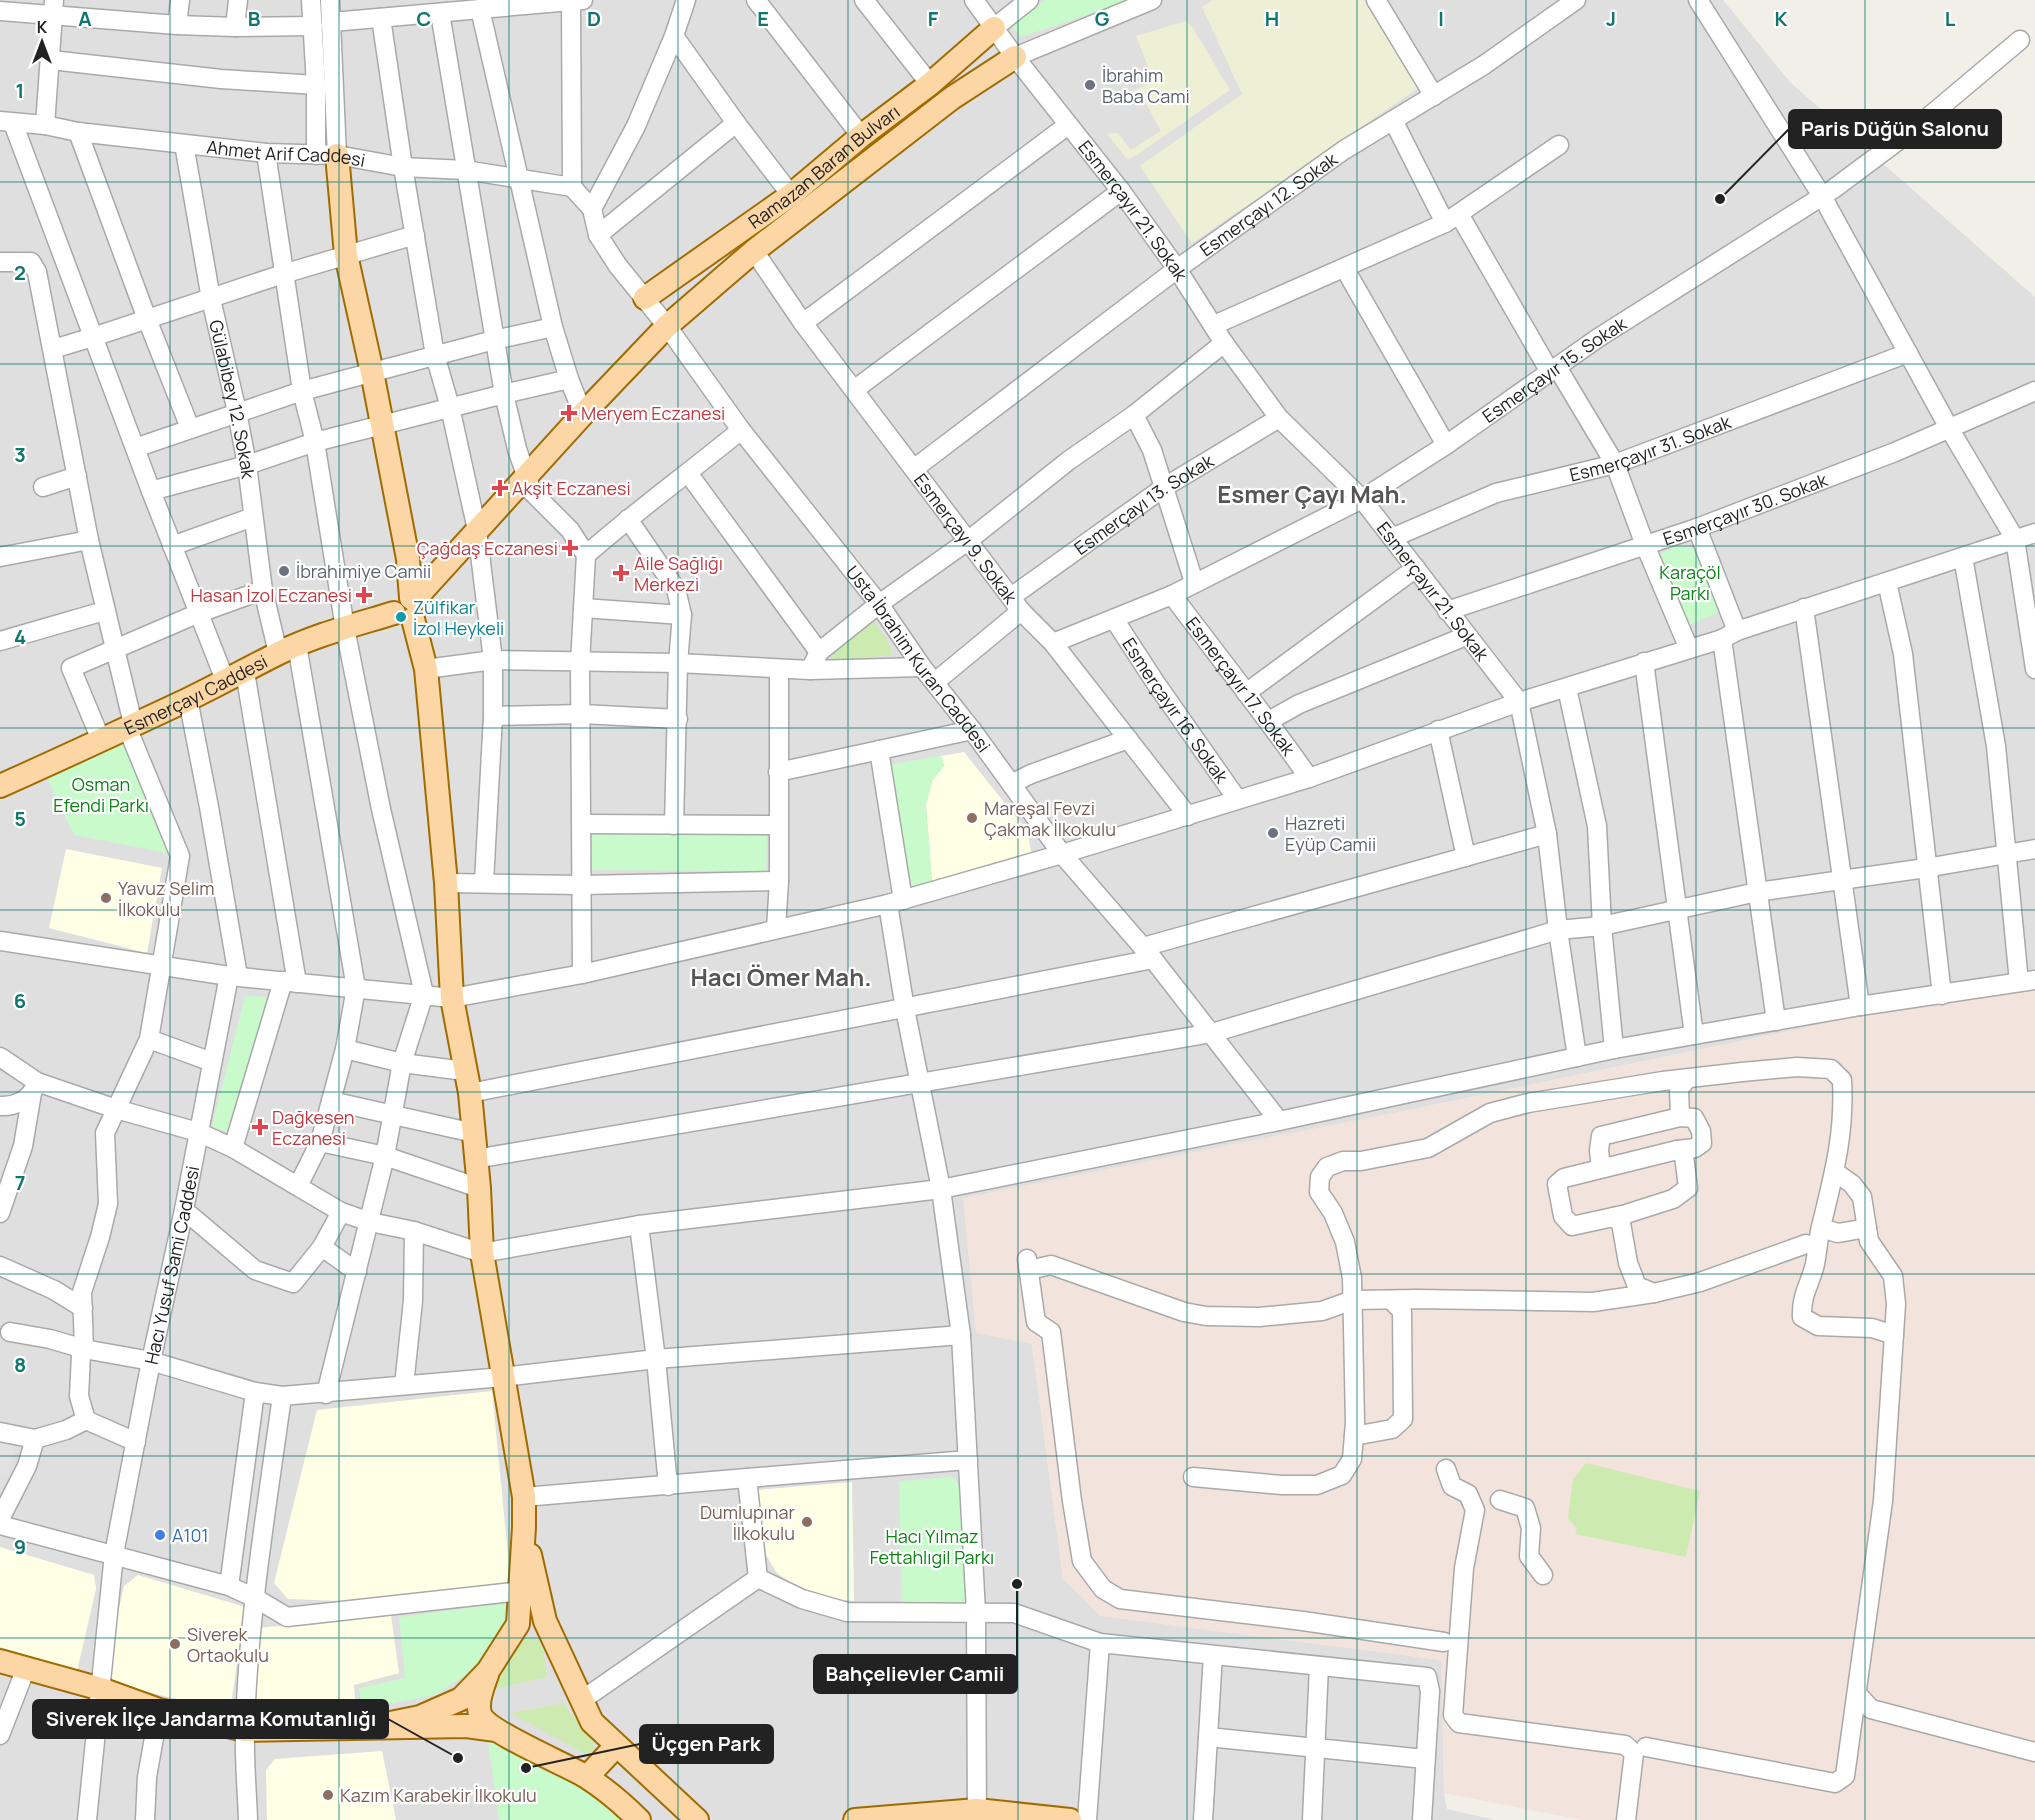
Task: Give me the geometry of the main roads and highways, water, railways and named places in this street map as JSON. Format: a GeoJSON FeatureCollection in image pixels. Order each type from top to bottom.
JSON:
{"type":"FeatureCollection","features":[{"type":"Feature","properties":{"kind":"main road","name":"Ramazan Baran Bulvarı"},"geometry":{"type":"LineString","coordinates":[[645,298],[791,195],[861,136],[930,84],[994,28]]}},
{"type":"Feature","properties":{"kind":"main road","name":"Ramazan Baran Bulvarı"},"geometry":{"type":"LineString","coordinates":[[408,607],[583,414],[667,326],[754,252],[952,98],[1015,57]]}},
{"type":"Feature","properties":{"kind":"main road"},"geometry":{"type":"LineString","coordinates":[[327,155],[408,559],[408,607],[426,669],[446,884],[452,998],[470,1094],[479,1188],[482,1253],[524,1497],[518,1624],[488,1671],[461,1699],[420,1717],[371,1727]]}},
{"type":"Feature","properties":{"kind":"main road","name":"Esmerçayı Caddesi"},"geometry":{"type":"LineString","coordinates":[[1,783],[101,740],[287,649],[408,607]]}},
{"type":"Feature","properties":{"kind":"main road"},"geometry":{"type":"LineString","coordinates":[[524,1527],[546,1621],[592,1722],[697,1820]]}},
{"type":"Feature","properties":{"kind":"main road"},"geometry":{"type":"LineString","coordinates":[[518,1624],[546,1621]]}},
{"type":"Feature","properties":{"kind":"main road"},"geometry":{"type":"LineString","coordinates":[[0,1661],[100,1689],[159,1710],[245,1730],[466,1726],[496,1730]]}},
{"type":"Feature","properties":{"kind":"main road"},"geometry":{"type":"LineString","coordinates":[[488,1671],[479,1703],[481,1716],[496,1730],[587,1778],[639,1820]]}},
{"type":"Feature","properties":{"kind":"main road"},"geometry":{"type":"LineString","coordinates":[[587,1778],[616,1746]]}},
{"type":"Feature","properties":{"kind":"main road"},"geometry":{"type":"LineString","coordinates":[[855,1820],[977,1815],[1070,1820]]}},
{"type":"Feature","properties":{"kind":"place","name":"İbrahim Baba Cami"},"geometry":{"type":"Point","coordinates":[1090,85]}},
{"type":"Feature","properties":{"kind":"place","name":"Paris Düğün Salonu"},"geometry":{"type":"Point","coordinates":[1720,199]}},
{"type":"Feature","properties":{"kind":"place","name":"Meryem Eczanesi"},"geometry":{"type":"Point","coordinates":[569,413]}},
{"type":"Feature","properties":{"kind":"place","name":"Akşit Eczanesi"},"geometry":{"type":"Point","coordinates":[500,488]}},
{"type":"Feature","properties":{"kind":"place","name":"Çağdaş Eczanesi"},"geometry":{"type":"Point","coordinates":[570,548]}},
{"type":"Feature","properties":{"kind":"place","name":"İbrahimiye Camii"},"geometry":{"type":"Point","coordinates":[284,571]}},
{"type":"Feature","properties":{"kind":"place","name":"Aile Sağlığı Merkezi"},"geometry":{"type":"Point","coordinates":[621,573]}},
{"type":"Feature","properties":{"kind":"place","name":"Hasan İzol Eczanesi"},"geometry":{"type":"Point","coordinates":[364,595]}},
{"type":"Feature","properties":{"kind":"place","name":"Zülfikar İzol Heykeli"},"geometry":{"type":"Point","coordinates":[401,617]}},
{"type":"Feature","properties":{"kind":"place","name":"Mareşal Fevzi Çakmak İlkokulu"},"geometry":{"type":"Point","coordinates":[972,818]}},
{"type":"Feature","properties":{"kind":"place","name":"Hazreti Eyüp Camii"},"geometry":{"type":"Point","coordinates":[1273,833]}},
{"type":"Feature","properties":{"kind":"place","name":"Yavuz Selim İlkokulu"},"geometry":{"type":"Point","coordinates":[106,898]}},
{"type":"Feature","properties":{"kind":"place","name":"Dağkesen Eczanesi"},"geometry":{"type":"Point","coordinates":[260,1127]}},
{"type":"Feature","properties":{"kind":"place","name":"Dumlupınar İlkokulu"},"geometry":{"type":"Point","coordinates":[807,1522]}},
{"type":"Feature","properties":{"kind":"place","name":"A101"},"geometry":{"type":"Point","coordinates":[160,1535]}},
{"type":"Feature","properties":{"kind":"place","name":"Bahçelievler Camii"},"geometry":{"type":"Point","coordinates":[1017,1584]}},
{"type":"Feature","properties":{"kind":"place","name":"Siverek Ortaokulu"},"geometry":{"type":"Point","coordinates":[175,1644]}},
{"type":"Feature","properties":{"kind":"place","name":"Siverek İlçe Jandarma Komutanlığı"},"geometry":{"type":"Point","coordinates":[458,1758]}},
{"type":"Feature","properties":{"kind":"place","name":"Üçgen Park"},"geometry":{"type":"Point","coordinates":[526,1768]}},
{"type":"Feature","properties":{"kind":"place","name":"Kazım Karabekir İlkokulu"},"geometry":{"type":"Point","coordinates":[328,1795]}},
{"type":"Feature","properties":{"kind":"district","name":"Esmer Çayı Mah."},"geometry":{"type":"Point","coordinates":[1312,493]}},
{"type":"Feature","properties":{"kind":"district","name":"Hacı Ömer Mah."},"geometry":{"type":"Point","coordinates":[781,976]}},
{"type":"Feature","properties":{"kind":"park label","name":"Karaçöl Parkı"},"geometry":{"type":"Point","coordinates":[1690,582]}},
{"type":"Feature","properties":{"kind":"park label","name":"Osman Efendi Parkı"},"geometry":{"type":"Point","coordinates":[101,794]}},
{"type":"Feature","properties":{"kind":"park label","name":"Hacı Yılmaz Fettahlıgil Parkı"},"geometry":{"type":"Point","coordinates":[932,1546]}}]}
